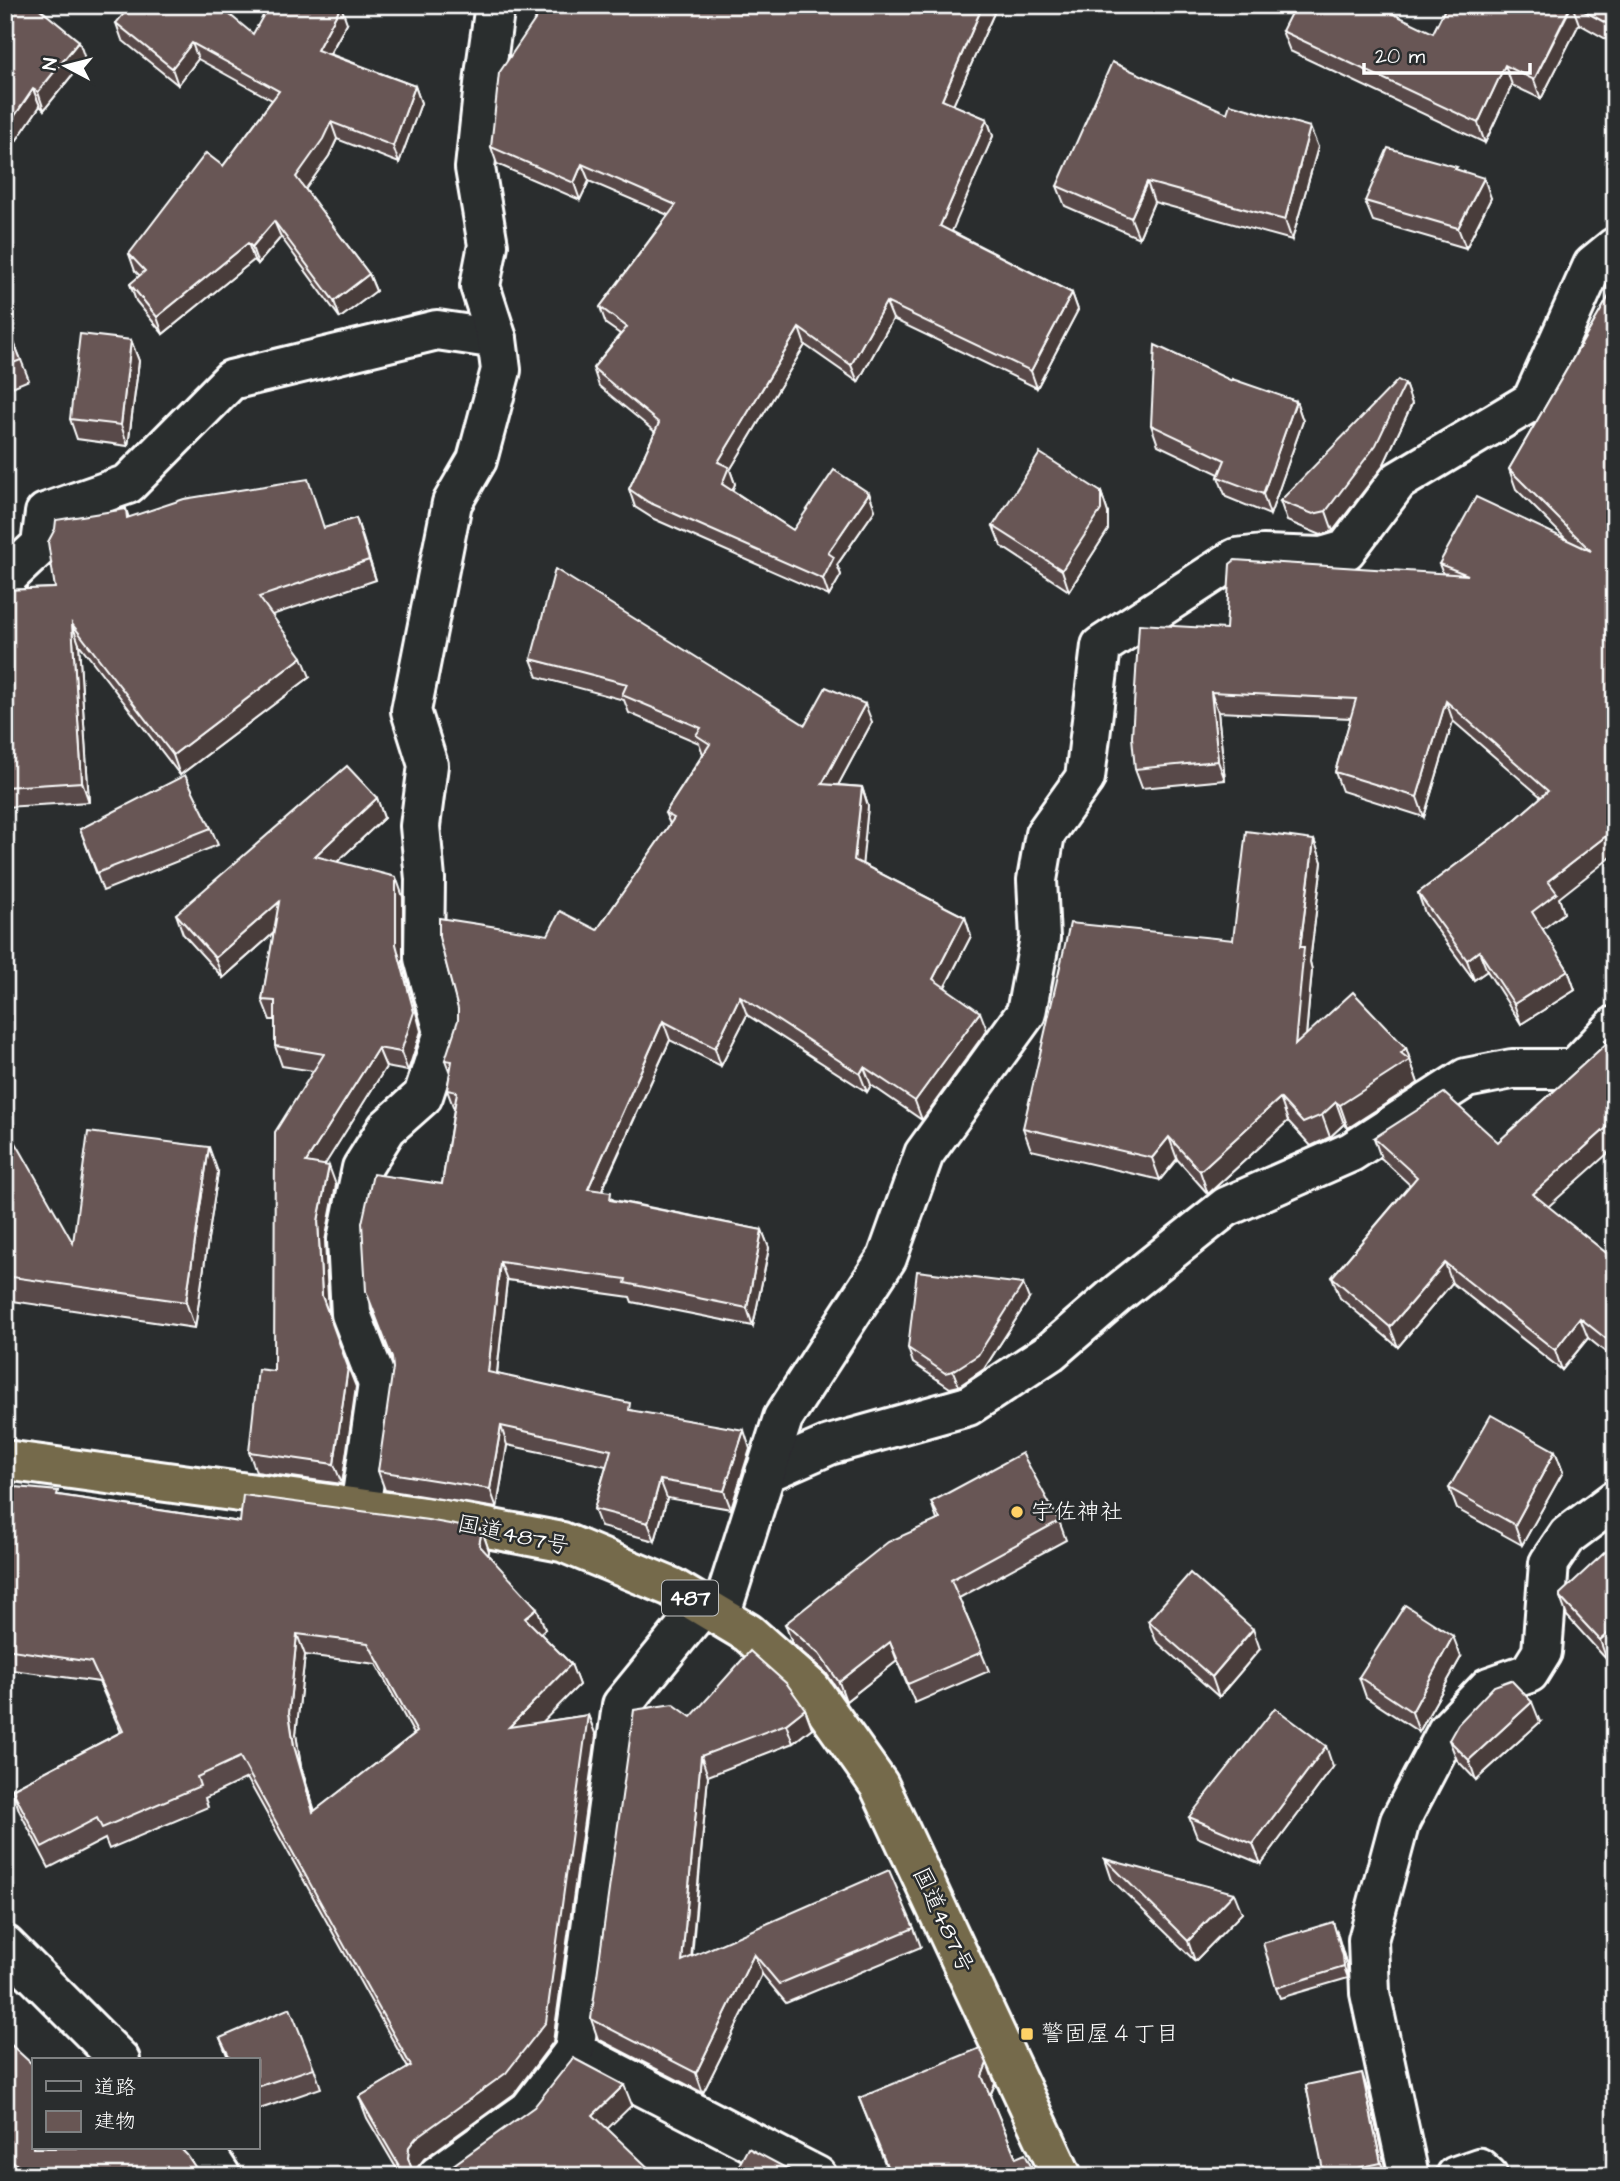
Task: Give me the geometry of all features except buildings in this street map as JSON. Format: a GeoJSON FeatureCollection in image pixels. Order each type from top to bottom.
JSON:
{"type":"FeatureCollection","features":[{"type":"Feature","properties":{"kind":"highway","name":"国道487号"},"geometry":{"type":"LineString","coordinates":[[5,1460],[439,1520],[562,1542],[671,1587],[748,1633],[811,1689],[879,1785],[1062,2176]]}},
{"type":"Feature","properties":{"kind":"street"},"geometry":{"type":"LineString","coordinates":[[360,1509],[378,1384],[351,1314],[347,1240],[362,1168],[387,1128],[424,1096],[444,1032],[424,958],[425,879],[420,825],[428,765],[411,711],[452,503],[477,460],[500,370],[497,339],[480,286],[488,246],[475,168],[495,5]]}},
{"type":"Feature","properties":{"kind":"street"},"geometry":{"type":"LineString","coordinates":[[437,2176],[529,2110],[574,2051],[622,1705],[712,1611],[783,1418],[887,1258],[924,1154],[1026,1013],[1040,938],[1038,880],[1045,834],[1085,778],[1101,646],[1236,558],[1263,555],[1322,557],[1346,550],[1398,481],[1532,401],[1593,265],[1615,247]]}},
{"type":"Feature","properties":{"kind":"street"},"geometry":{"type":"LineString","coordinates":[[5,579],[41,545],[45,513],[128,484],[231,380],[437,330],[497,339]]}},
{"type":"Feature","properties":{"kind":"street"},"geometry":{"type":"LineString","coordinates":[[765,1473],[829,1446],[968,1406],[1050,1352],[1117,1294],[1227,1208],[1351,1152],[1466,1078],[1512,1069],[1574,1069],[1615,1026]]}},
{"type":"Feature","properties":{"kind":"street"},"geometry":{"type":"LineString","coordinates":[[1409,2176],[1370,1993],[1368,1940],[1400,1821],[1447,1731],[1489,1687],[1529,1673],[1542,1652],[1549,1563],[1568,1535],[1615,1500]]}},
{"type":"Feature","properties":{"kind":"street"},"geometry":{"type":"LineString","coordinates":[[5,1945],[118,2058]]}},
{"type":"Feature","properties":{"kind":"street"},"geometry":{"type":"LineString","coordinates":[[574,2051],[817,2176]]}},
{"type":"Feature","properties":{"kind":"street"},"geometry":{"type":"LineString","coordinates":[[204,2150],[221,2176]]}},
{"type":"Feature","properties":{"kind":"street"},"geometry":{"type":"LineString","coordinates":[[1456,2176],[1479,2168],[1488,2176]]}},
{"type":"Feature","properties":{"kind":"place","name":"宇佐神社"},"geometry":{"type":"Point","coordinates":[1017,1512]}},
{"type":"Feature","properties":{"kind":"place","name":"警固屋４丁目"},"geometry":{"type":"Point","coordinates":[1027,2034]}}]}
